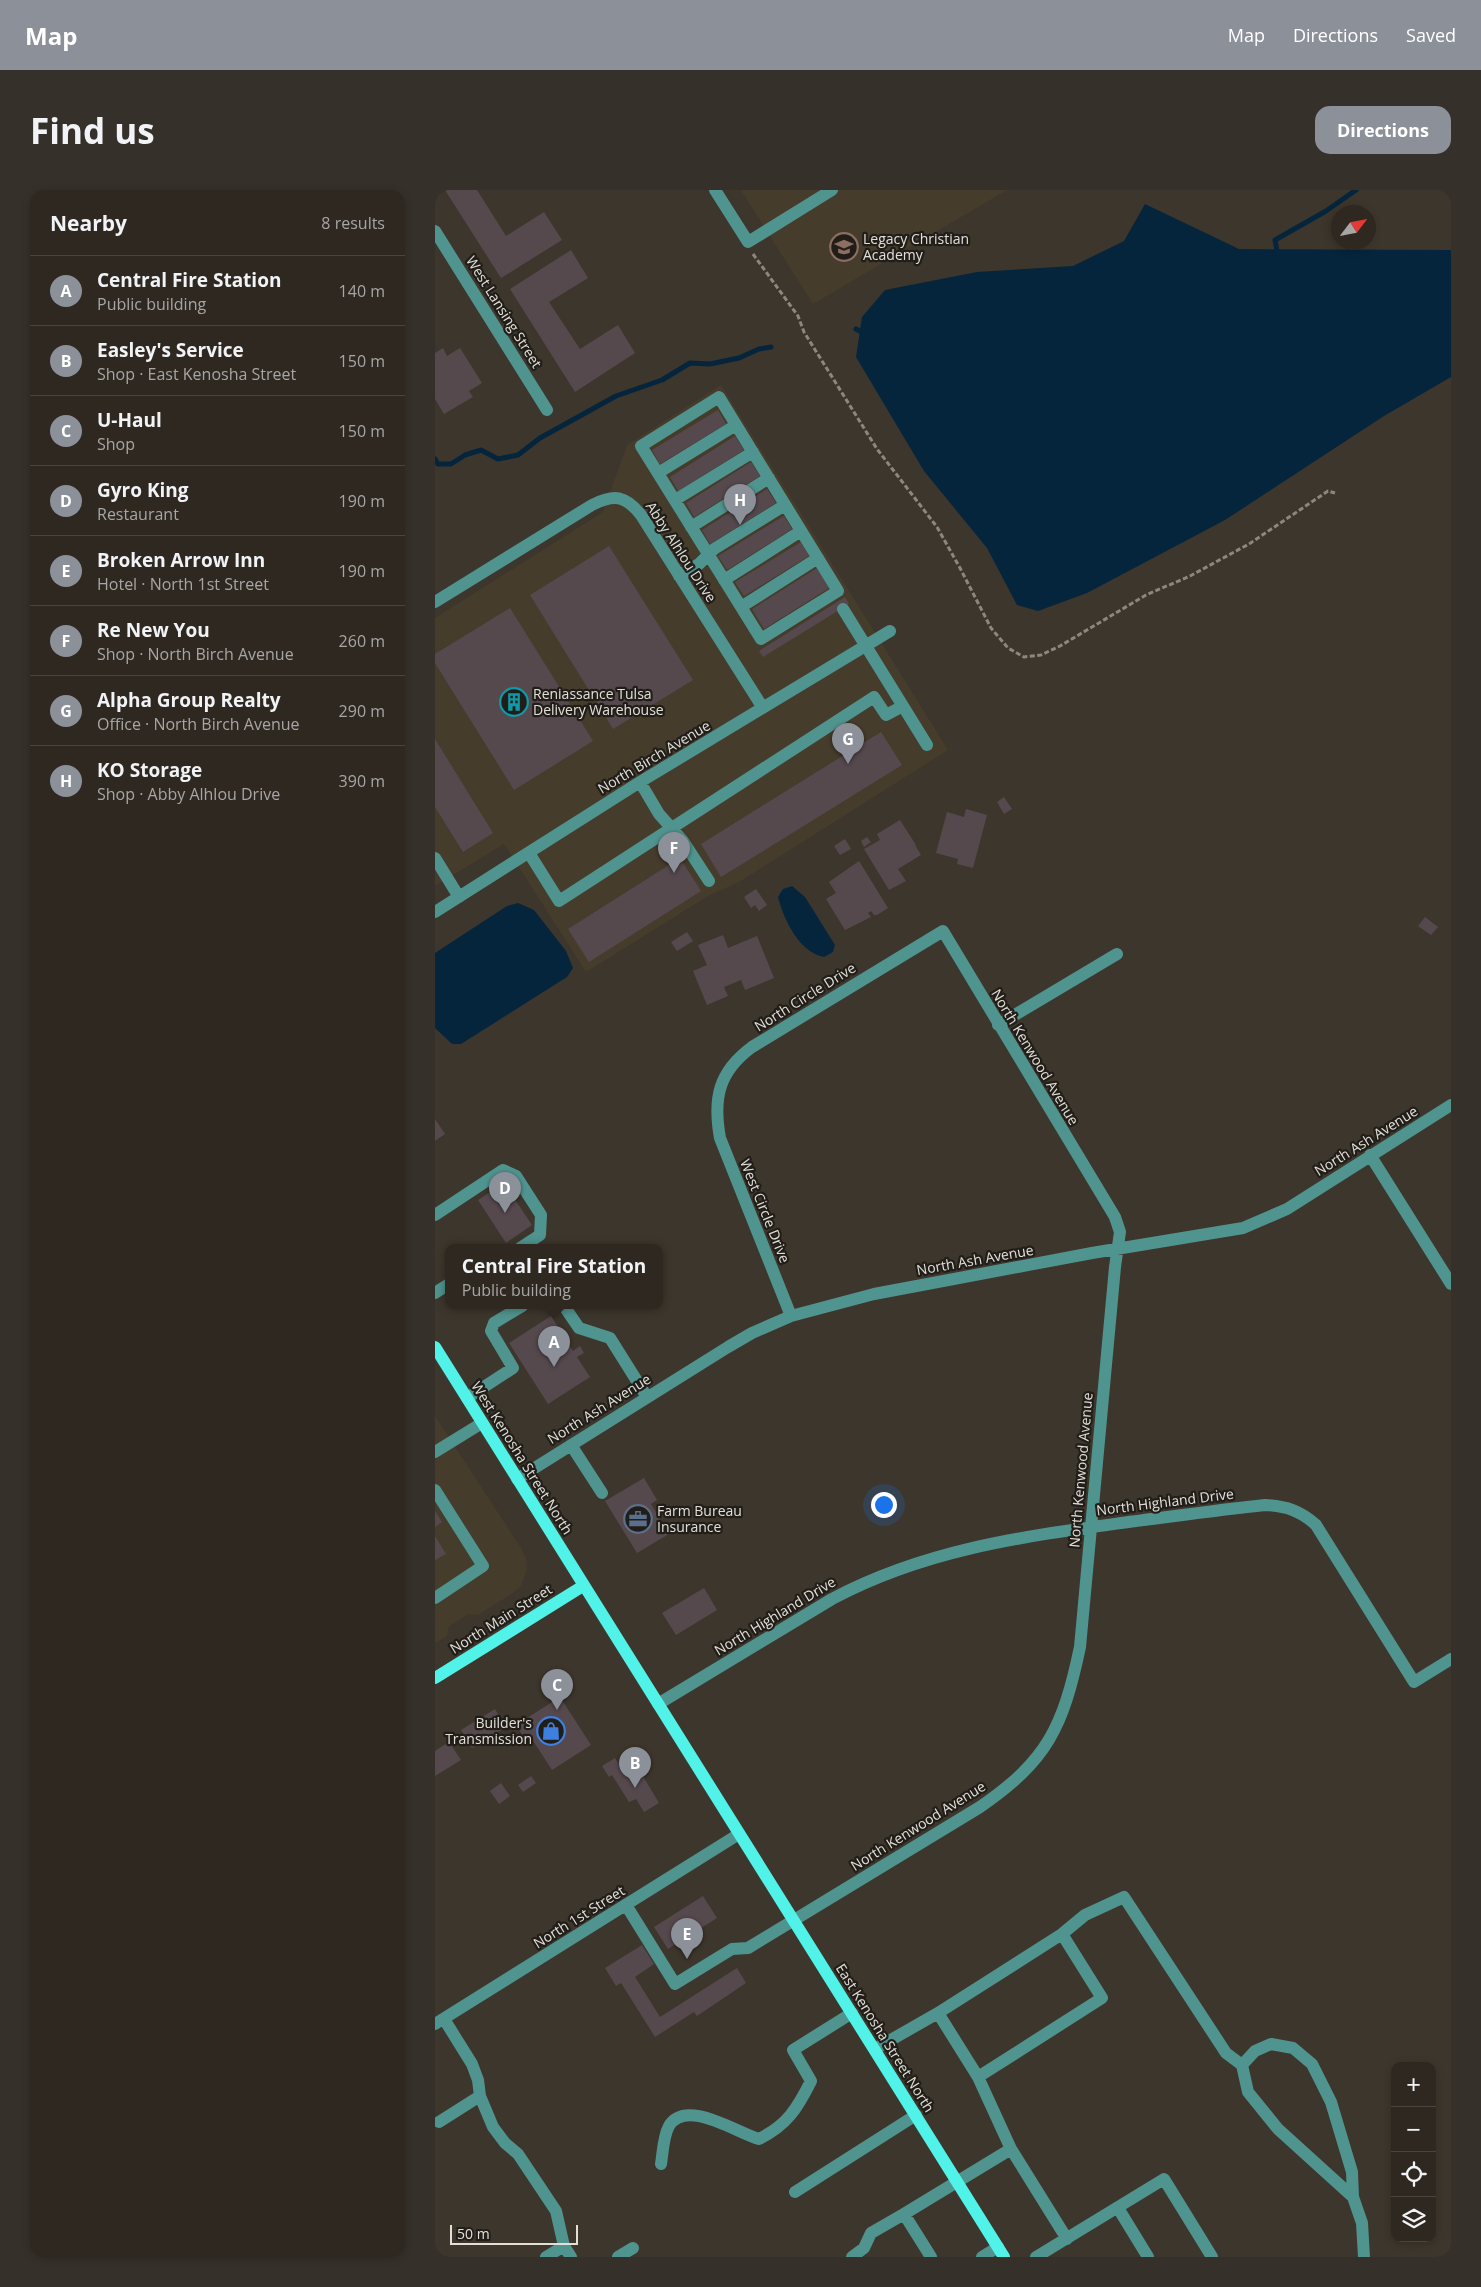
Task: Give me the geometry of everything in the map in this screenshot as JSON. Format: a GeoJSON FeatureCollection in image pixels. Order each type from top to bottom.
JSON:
{"type":"FeatureCollection","features":[{"type":"Feature","properties":{"kind":"main road","name":"West Kenosha Street North"},"geometry":{"type":"LineString","coordinates":[[435,1347],[583,1586]]}},
{"type":"Feature","properties":{"kind":"main road","name":"North Main Street"},"geometry":{"type":"LineString","coordinates":[[436,1675],[583,1586]]}},
{"type":"Feature","properties":{"kind":"main road"},"geometry":{"type":"LineString","coordinates":[[583,1586],[658,1704]]}},
{"type":"Feature","properties":{"kind":"main road","name":"East Kenosha Street North"},"geometry":{"type":"LineString","coordinates":[[658,1704],[1001,2252]]}},
{"type":"Feature","properties":{"kind":"street"},"geometry":{"type":"LineString","coordinates":[[715,190],[748,242],[833,190]]}},
{"type":"Feature","properties":{"kind":"street","name":"West Lansing Street"},"geometry":{"type":"LineString","coordinates":[[435,231],[547,410]]}},
{"type":"Feature","properties":{"kind":"street"},"geometry":{"type":"LineString","coordinates":[[719,398],[736,425],[839,591],[761,639],[641,446],[719,398]]}},
{"type":"Feature","properties":{"kind":"street"},"geometry":{"type":"LineString","coordinates":[[658,474],[736,425]]}},
{"type":"Feature","properties":{"kind":"street"},"geometry":{"type":"LineString","coordinates":[[675,500],[753,452]]}},
{"type":"Feature","properties":{"kind":"street"},"geometry":{"type":"LineString","coordinates":[[691,527],[769,478]]}},
{"type":"Feature","properties":{"kind":"street","name":"Abby Alhlou Drive"},"geometry":{"type":"LineString","coordinates":[[435,602],[607,498],[621,498],[631,503],[763,708]]}},
{"type":"Feature","properties":{"kind":"street"},"geometry":{"type":"LineString","coordinates":[[679,576],[699,564],[715,549],[785,505]]}},
{"type":"Feature","properties":{"kind":"street"},"geometry":{"type":"LineString","coordinates":[[724,580],[801,531]]}},
{"type":"Feature","properties":{"kind":"street"},"geometry":{"type":"LineString","coordinates":[[741,607],[818,558]]}},
{"type":"Feature","properties":{"kind":"street"},"geometry":{"type":"LineString","coordinates":[[843,609],[927,745]]}},
{"type":"Feature","properties":{"kind":"street","name":"North Birch Avenue"},"geometry":{"type":"LineString","coordinates":[[435,912],[640,782],[890,631]]}},
{"type":"Feature","properties":{"kind":"street"},"geometry":{"type":"LineString","coordinates":[[529,852],[559,900],[874,697],[886,715],[903,706]]}},
{"type":"Feature","properties":{"kind":"street"},"geometry":{"type":"LineString","coordinates":[[640,782],[659,814],[683,841],[709,881]]}},
{"type":"Feature","properties":{"kind":"street"},"geometry":{"type":"LineString","coordinates":[[435,858],[459,897]]}},
{"type":"Feature","properties":{"kind":"street","name":"North Kenwood Avenue"},"geometry":{"type":"LineString","coordinates":[[626,1905],[675,1984],[732,1949],[748,1948],[980,1807],[1007,1788],[1041,1753],[1049,1742],[1063,1710],[1080,1647],[1115,1267],[1120,1232],[1115,1217],[943,931]]}},
{"type":"Feature","properties":{"kind":"street","name":"North Circle Drive"},"geometry":{"type":"LineString","coordinates":[[716,1115],[723,1078],[742,1055],[943,931]]}},
{"type":"Feature","properties":{"kind":"street"},"geometry":{"type":"LineString","coordinates":[[998,1025],[1117,954]]}},
{"type":"Feature","properties":{"kind":"street","name":"North Ash Avenue"},"geometry":{"type":"LineString","coordinates":[[517,1479],[752,1333],[791,1316],[874,1294],[1119,1249],[1225,1232],[1262,1222],[1287,1209],[1451,1105]]}},
{"type":"Feature","properties":{"kind":"street","name":"West Circle Drive"},"geometry":{"type":"LineString","coordinates":[[716,1115],[720,1138],[791,1316]]}},
{"type":"Feature","properties":{"kind":"street"},"geometry":{"type":"LineString","coordinates":[[1371,1155],[1451,1284]]}},
{"type":"Feature","properties":{"kind":"street"},"geometry":{"type":"LineString","coordinates":[[436,1213],[503,1170],[516,1176],[541,1215],[540,1235],[526,1244]]}},
{"type":"Feature","properties":{"kind":"street"},"geometry":{"type":"LineString","coordinates":[[467,1398],[513,1368],[491,1331],[494,1323],[517,1309]]}},
{"type":"Feature","properties":{"kind":"street"},"geometry":{"type":"LineString","coordinates":[[566,1309],[579,1328],[610,1338],[647,1397]]}},
{"type":"Feature","properties":{"kind":"street"},"geometry":{"type":"LineString","coordinates":[[435,1452],[482,1423]]}},
{"type":"Feature","properties":{"kind":"street"},"geometry":{"type":"LineString","coordinates":[[571,1445],[602,1493]]}},
{"type":"Feature","properties":{"kind":"street"},"geometry":{"type":"LineString","coordinates":[[435,1490],[483,1566],[435,1598]]}},
{"type":"Feature","properties":{"kind":"street","name":"North Highland Drive"},"geometry":{"type":"LineString","coordinates":[[658,1704],[833,1599],[882,1575],[991,1542],[1265,1505],[1287,1507],[1299,1512],[1316,1526],[1414,1682],[1451,1659]]}},
{"type":"Feature","properties":{"kind":"street","name":"North 1st Street"},"geometry":{"type":"LineString","coordinates":[[439,2022],[739,1834]]}},
{"type":"Feature","properties":{"kind":"street"},"geometry":{"type":"LineString","coordinates":[[875,2049],[938,2013],[1062,1934],[1085,1915],[1124,1897],[1226,2053],[1242,2065],[1248,2092],[1278,2129],[1353,2197]]}},
{"type":"Feature","properties":{"kind":"street"},"geometry":{"type":"LineString","coordinates":[[978,2077],[1102,1998],[1062,1934]]}},
{"type":"Feature","properties":{"kind":"street"},"geometry":{"type":"LineString","coordinates":[[661,2164],[670,2125],[682,2114],[692,2114],[720,2123],[759,2140],[777,2130],[801,2101],[811,2082],[793,2050],[852,2013]]}},
{"type":"Feature","properties":{"kind":"street"},"geometry":{"type":"LineString","coordinates":[[938,2013],[978,2077],[1011,2149],[1067,2239]]}},
{"type":"Feature","properties":{"kind":"street"},"geometry":{"type":"LineString","coordinates":[[439,2022],[472,2064],[478,2080],[480,2096],[493,2127],[518,2154],[556,2211],[564,2246],[571,2257]]}},
{"type":"Feature","properties":{"kind":"street"},"geometry":{"type":"LineString","coordinates":[[1242,2065],[1255,2051],[1271,2044],[1293,2048],[1311,2064],[1331,2102],[1352,2172],[1353,2197],[1362,2223],[1364,2257]]}},
{"type":"Feature","properties":{"kind":"street"},"geometry":{"type":"LineString","coordinates":[[439,2122],[480,2096]]}},
{"type":"Feature","properties":{"kind":"street"},"geometry":{"type":"LineString","coordinates":[[795,2192],[916,2115]]}},
{"type":"Feature","properties":{"kind":"street"},"geometry":{"type":"LineString","coordinates":[[852,2257],[864,2248],[871,2233],[1011,2149]]}},
{"type":"Feature","properties":{"kind":"street"},"geometry":{"type":"LineString","coordinates":[[1036,2257],[1164,2179],[1212,2257]]}},
{"type":"Feature","properties":{"kind":"street"},"geometry":{"type":"LineString","coordinates":[[1118,2208],[1148,2257]]}},
{"type":"Feature","properties":{"kind":"street"},"geometry":{"type":"LineString","coordinates":[[904,2214],[931,2257]]}},
{"type":"Feature","properties":{"kind":"street"},"geometry":{"type":"LineString","coordinates":[[546,2257],[564,2246]]}},
{"type":"Feature","properties":{"kind":"street"},"geometry":{"type":"LineString","coordinates":[[618,2257],[633,2248]]}},
{"type":"Feature","properties":{"kind":"street"},"geometry":{"type":"LineString","coordinates":[[982,2257],[1001,2252]]}},
{"type":"Feature","properties":{"kind":"path"},"geometry":{"type":"LineString","coordinates":[[748,242],[755,259],[798,316],[804,332],[877,449],[937,527],[991,628],[1008,648],[1024,656],[1041,655],[1060,646],[1146,595],[1189,576],[1249,544],[1328,491],[1335,493]]}},
{"type":"Feature","properties":{"kind":"shaded area","name":"Legacy Christian Academy"},"geometry":{"type":"Polygon","coordinates":[[[741,190],[1007,190],[813,304],[741,190]]]}},
{"type":"Feature","properties":{"kind":"shaded area"},"geometry":{"type":"Polygon","coordinates":[[[721,385],[948,750],[739,882],[708,896],[586,972],[504,844],[435,886],[435,618],[603,512],[627,445],[721,385]]]}},
{"type":"Feature","properties":{"kind":"shaded area"},"geometry":{"type":"Polygon","coordinates":[[[435,1416],[521,1548],[526,1559],[527,1569],[521,1586],[513,1593],[478,1615],[469,1614],[449,1626],[447,1636],[435,1643],[435,1416]]]}},
{"type":"Feature","properties":{"kind":"water"},"geometry":{"type":"Polygon","coordinates":[[[1145,204],[1239,249],[1451,250],[1451,377],[1384,416],[1225,520],[1087,593],[1038,611],[1017,605],[987,548],[924,471],[856,357],[862,317],[885,290],[977,272],[1073,266],[1124,241],[1145,204]]]}},
{"type":"Feature","properties":{"kind":"water"},"geometry":{"type":"Polygon","coordinates":[[[792,886],[805,897],[835,945],[833,952],[824,957],[807,949],[800,942],[784,915],[778,897],[783,889],[792,886]]]}},
{"type":"Feature","properties":{"kind":"water"},"geometry":{"type":"Polygon","coordinates":[[[518,903],[534,910],[566,951],[573,968],[567,977],[461,1044],[452,1044],[435,1028],[435,953],[507,906],[518,903]]]}},
{"type":"Feature","properties":{"kind":"building"},"geometry":{"type":"Polygon","coordinates":[[[445,190],[477,190],[506,236],[544,212],[562,240],[501,278],[445,190]]]}},
{"type":"Feature","properties":{"kind":"building"},"geometry":{"type":"Polygon","coordinates":[[[571,250],[588,278],[549,302],[580,349],[618,325],[635,353],[575,392],[510,289],[571,250]]]}},
{"type":"Feature","properties":{"kind":"building"},"geometry":{"type":"Polygon","coordinates":[[[443,348],[447,356],[460,348],[482,383],[469,391],[473,397],[444,414],[435,399],[435,353],[443,348]]]}},
{"type":"Feature","properties":{"kind":"building"},"geometry":{"type":"Polygon","coordinates":[[[718,410],[726,424],[660,464],[652,450],[718,410]]]}},
{"type":"Feature","properties":{"kind":"building"},"geometry":{"type":"Polygon","coordinates":[[[735,436],[744,450],[678,491],[670,477],[735,436]]]}},
{"type":"Feature","properties":{"kind":"building"},"geometry":{"type":"Polygon","coordinates":[[[751,462],[760,476],[694,517],[686,503],[751,462]]]}},
{"type":"Feature","properties":{"kind":"building"},"geometry":{"type":"Polygon","coordinates":[[[767,489],[776,503],[710,544],[702,530],[767,489]]]}},
{"type":"Feature","properties":{"kind":"building"},"geometry":{"type":"Polygon","coordinates":[[[784,516],[792,529],[727,570],[718,556],[784,516]]]}},
{"type":"Feature","properties":{"kind":"building"},"geometry":{"type":"Polygon","coordinates":[[[801,542],[809,556],[744,596],[735,582],[801,542]]]}},
{"type":"Feature","properties":{"kind":"building"},"geometry":{"type":"Polygon","coordinates":[[[609,546],[693,680],[613,729],[530,595],[609,546]]]}},
{"type":"Feature","properties":{"kind":"building"},"geometry":{"type":"Polygon","coordinates":[[[817,568],[829,588],[764,629],[752,609],[817,568]]]}},
{"type":"Feature","properties":{"kind":"building"},"geometry":{"type":"Polygon","coordinates":[[[845,597],[849,604],[763,657],[759,651],[845,597]]]}},
{"type":"Feature","properties":{"kind":"building","name":"Reniassance Tulsa Delivery Warehouse"},"geometry":{"type":"Polygon","coordinates":[[[510,608],[593,741],[514,790],[435,663],[435,654],[510,608]]]}},
{"type":"Feature","properties":{"kind":"building"},"geometry":{"type":"Polygon","coordinates":[[[881,732],[902,765],[721,877],[701,844],[881,732]]]}},
{"type":"Feature","properties":{"kind":"building"},"geometry":{"type":"Polygon","coordinates":[[[435,739],[493,833],[463,852],[435,807],[435,739]]]}},
{"type":"Feature","properties":{"kind":"building"},"geometry":{"type":"Polygon","coordinates":[[[1004,797],[1012,809],[1004,814],[997,802],[1004,797]]]}},
{"type":"Feature","properties":{"kind":"building"},"geometry":{"type":"Polygon","coordinates":[[[966,809],[987,815],[973,868],[957,864],[958,859],[936,853],[947,812],[964,817],[966,809]]]}},
{"type":"Feature","properties":{"kind":"building"},"geometry":{"type":"Polygon","coordinates":[[[900,820],[921,855],[898,869],[906,881],[889,890],[864,849],[880,840],[877,834],[900,820]]]}},
{"type":"Feature","properties":{"kind":"building"},"geometry":{"type":"Polygon","coordinates":[[[867,837],[871,842],[864,847],[861,841],[867,837]]]}},
{"type":"Feature","properties":{"kind":"building"},"geometry":{"type":"Polygon","coordinates":[[[845,839],[851,849],[840,855],[834,846],[845,839]]]}},
{"type":"Feature","properties":{"kind":"building"},"geometry":{"type":"Polygon","coordinates":[[[680,858],[701,891],[589,962],[568,929],[680,858]]]}},
{"type":"Feature","properties":{"kind":"building"},"geometry":{"type":"Polygon","coordinates":[[[859,861],[888,908],[877,915],[874,915],[871,911],[868,913],[871,917],[845,930],[826,899],[836,893],[829,882],[859,861]]]}},
{"type":"Feature","properties":{"kind":"building"},"geometry":{"type":"Polygon","coordinates":[[[756,889],[767,905],[759,911],[755,905],[751,908],[744,897],[756,889]]]}},
{"type":"Feature","properties":{"kind":"building"},"geometry":{"type":"Polygon","coordinates":[[[1425,917],[1438,927],[1431,935],[1418,926],[1425,917]]]}},
{"type":"Feature","properties":{"kind":"building"},"geometry":{"type":"Polygon","coordinates":[[[687,932],[693,941],[677,951],[671,942],[687,932]]]}},
{"type":"Feature","properties":{"kind":"building"},"geometry":{"type":"Polygon","coordinates":[[[723,935],[728,948],[757,936],[774,978],[745,990],[741,980],[724,987],[728,996],[707,1005],[693,971],[707,965],[698,945],[723,935]]]}},
{"type":"Feature","properties":{"kind":"building"},"geometry":{"type":"Polygon","coordinates":[[[435,1119],[445,1134],[435,1141],[435,1119]]]}},
{"type":"Feature","properties":{"kind":"building"},"geometry":{"type":"Polygon","coordinates":[[[504,1183],[532,1225],[506,1243],[478,1200],[504,1183]]]}},
{"type":"Feature","properties":{"kind":"building"},"geometry":{"type":"Polygon","coordinates":[[[551,1316],[573,1351],[580,1346],[584,1353],[577,1357],[590,1377],[548,1404],[509,1343],[551,1316]]]}},
{"type":"Feature","properties":{"kind":"building","name":"Farm Bureau Insurance"},"geometry":{"type":"Polygon","coordinates":[[[644,1478],[657,1500],[651,1504],[669,1534],[637,1553],[605,1501],[644,1478]]]}},
{"type":"Feature","properties":{"kind":"building"},"geometry":{"type":"Polygon","coordinates":[[[435,1511],[442,1522],[435,1527],[435,1511]]]}},
{"type":"Feature","properties":{"kind":"building"},"geometry":{"type":"Polygon","coordinates":[[[435,1536],[446,1554],[435,1560],[435,1536]]]}},
{"type":"Feature","properties":{"kind":"building"},"geometry":{"type":"Polygon","coordinates":[[[704,1588],[717,1610],[676,1635],[662,1613],[704,1588]]]}},
{"type":"Feature","properties":{"kind":"building","name":"Builder's Transmission"},"geometry":{"type":"Polygon","coordinates":[[[560,1697],[591,1745],[552,1770],[530,1736],[525,1739],[516,1725],[560,1697]]]}},
{"type":"Feature","properties":{"kind":"building"},"geometry":{"type":"Polygon","coordinates":[[[495,1709],[506,1727],[472,1748],[461,1730],[495,1709]]]}},
{"type":"Feature","properties":{"kind":"building"},"geometry":{"type":"Polygon","coordinates":[[[449,1742],[461,1760],[435,1776],[435,1751],[449,1742]]]}},
{"type":"Feature","properties":{"kind":"building"},"geometry":{"type":"Polygon","coordinates":[[[615,1758],[622,1769],[634,1761],[659,1803],[644,1812],[636,1799],[629,1802],[612,1775],[609,1777],[602,1766],[615,1758]]]}},
{"type":"Feature","properties":{"kind":"building"},"geometry":{"type":"Polygon","coordinates":[[[531,1776],[536,1783],[523,1792],[518,1785],[531,1776]]]}},
{"type":"Feature","properties":{"kind":"building"},"geometry":{"type":"Polygon","coordinates":[[[501,1783],[510,1796],[499,1804],[490,1791],[501,1783]]]}},
{"type":"Feature","properties":{"kind":"building"},"geometry":{"type":"Polygon","coordinates":[[[703,1896],[717,1918],[668,1949],[654,1927],[703,1896]]]}},
{"type":"Feature","properties":{"kind":"building"},"geometry":{"type":"Polygon","coordinates":[[[642,1945],[654,1964],[635,1977],[660,2017],[737,1968],[746,1983],[697,2016],[694,2012],[655,2037],[621,1983],[616,1986],[605,1968],[642,1945]]]}},
{"type":"Feature","properties":{"kind":"waterway"},"geometry":{"type":"LineString","coordinates":[[1278,256],[1275,240],[1326,211],[1356,190]]}},
{"type":"Feature","properties":{"kind":"waterway"},"geometry":{"type":"LineString","coordinates":[[856,329],[865,334]]}},
{"type":"Feature","properties":{"kind":"waterway"},"geometry":{"type":"LineString","coordinates":[[435,459],[438,464],[451,464],[465,455],[481,450],[498,459],[518,455],[540,438],[616,396],[662,380],[690,363],[710,364],[739,358],[759,349],[771,347]]}},
{"type":"Feature","properties":{"kind":"place","name":"Legacy Christian Academy"},"geometry":{"type":"Point","coordinates":[844,247]}},
{"type":"Feature","properties":{"kind":"place","name":"KO Storage"},"geometry":{"type":"Point","coordinates":[740,525]}},
{"type":"Feature","properties":{"kind":"place","name":"Reniassance Tulsa Delivery Warehouse"},"geometry":{"type":"Point","coordinates":[514,702]}},
{"type":"Feature","properties":{"kind":"place","name":"Alpha Group Realty"},"geometry":{"type":"Point","coordinates":[848,764]}},
{"type":"Feature","properties":{"kind":"place","name":"Re New You"},"geometry":{"type":"Point","coordinates":[674,873]}},
{"type":"Feature","properties":{"kind":"place","name":"Gyro King"},"geometry":{"type":"Point","coordinates":[505,1213]}},
{"type":"Feature","properties":{"kind":"place","name":"Central Fire Station"},"geometry":{"type":"Point","coordinates":[554,1367]}},
{"type":"Feature","properties":{"kind":"place","name":"Farm Bureau Insurance"},"geometry":{"type":"Point","coordinates":[638,1519]}},
{"type":"Feature","properties":{"kind":"place","name":"U-Haul"},"geometry":{"type":"Point","coordinates":[557,1710]}},
{"type":"Feature","properties":{"kind":"place","name":"Builder's Transmission"},"geometry":{"type":"Point","coordinates":[551,1731]}},
{"type":"Feature","properties":{"kind":"place","name":"Easley's Service"},"geometry":{"type":"Point","coordinates":[635,1788]}},
{"type":"Feature","properties":{"kind":"place","name":"Broken Arrow Inn"},"geometry":{"type":"Point","coordinates":[687,1959]}}]}
